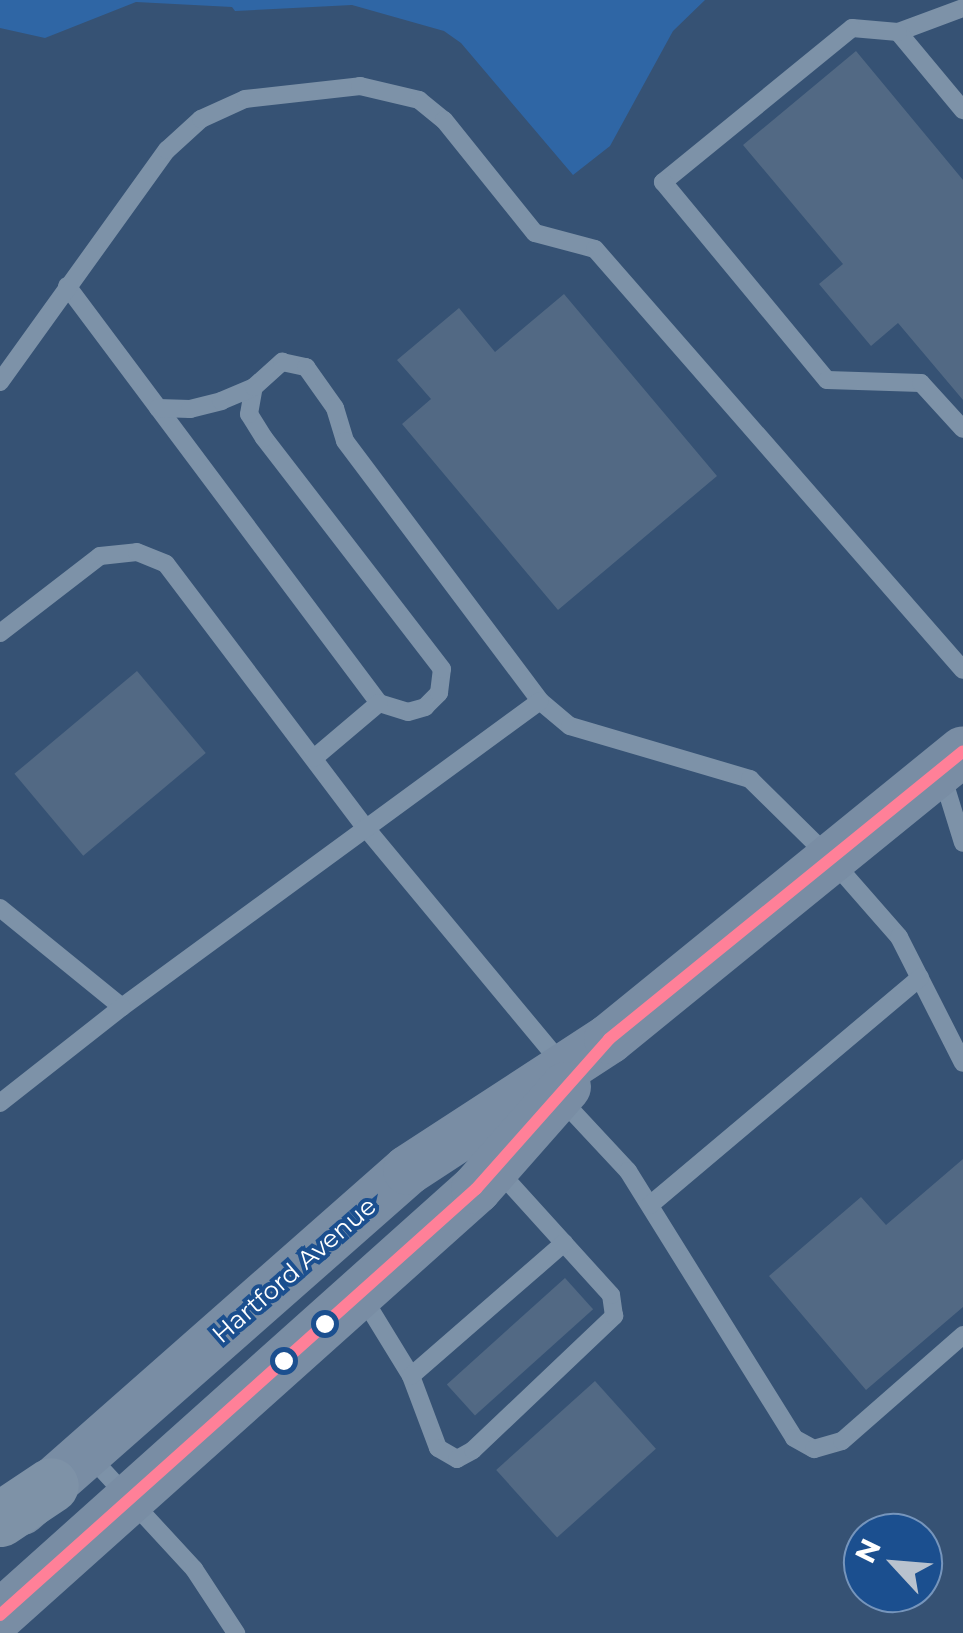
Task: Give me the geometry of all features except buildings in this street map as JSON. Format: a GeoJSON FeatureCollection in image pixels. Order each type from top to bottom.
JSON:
{"type":"FeatureCollection","features":[{"type":"Feature","properties":{"kind":"highway"},"geometry":{"type":"LineString","coordinates":[[0,1519],[69,1469]]}},
{"type":"Feature","properties":{"kind":"main road","name":"Hartford Avenue"},"geometry":{"type":"LineString","coordinates":[[0,1615],[495,1167],[561,1082],[609,1038],[952,760]]}},
{"type":"Feature","properties":{"kind":"main road","name":"Hartford Avenue"},"geometry":{"type":"LineString","coordinates":[[0,1530],[408,1170],[561,1082]]}},
{"type":"Feature","properties":{"kind":"lane"},"geometry":{"type":"LineString","coordinates":[[963,8],[898,32],[852,28],[662,182],[827,380],[922,382],[963,429]]}},
{"type":"Feature","properties":{"kind":"lane"},"geometry":{"type":"LineString","coordinates":[[898,32],[963,110]]}},
{"type":"Feature","properties":{"kind":"lane"},"geometry":{"type":"LineString","coordinates":[[0,382],[166,150],[201,119],[246,98],[360,86],[419,100],[444,120],[535,232],[595,249],[963,670]]}},
{"type":"Feature","properties":{"kind":"lane"},"geometry":{"type":"LineString","coordinates":[[67,286],[379,703],[408,712],[425,707],[439,693],[442,669],[264,438],[249,414],[254,387]]}},
{"type":"Feature","properties":{"kind":"lane"},"geometry":{"type":"LineString","coordinates":[[158,408],[190,409],[254,387],[282,362],[306,367],[335,408],[345,442],[540,701],[570,726],[750,779],[829,856],[899,937],[963,1063]]}},
{"type":"Feature","properties":{"kind":"lane"},"geometry":{"type":"LineString","coordinates":[[0,633],[100,556],[137,552],[166,564],[628,1171],[794,1438],[814,1449],[842,1441],[963,1335]]}},
{"type":"Feature","properties":{"kind":"lane"},"geometry":{"type":"LineString","coordinates":[[0,1103],[122,1007],[540,701]]}},
{"type":"Feature","properties":{"kind":"lane"},"geometry":{"type":"LineString","coordinates":[[314,758],[379,703]]}},
{"type":"Feature","properties":{"kind":"lane"},"geometry":{"type":"LineString","coordinates":[[952,760],[963,843]]}},
{"type":"Feature","properties":{"kind":"lane"},"geometry":{"type":"LineString","coordinates":[[0,908],[122,1007]]}},
{"type":"Feature","properties":{"kind":"lane"},"geometry":{"type":"LineString","coordinates":[[650,1205],[920,978]]}},
{"type":"Feature","properties":{"kind":"lane"},"geometry":{"type":"LineString","coordinates":[[359,1291],[411,1376],[438,1448],[457,1459],[473,1450],[614,1316],[611,1295],[495,1167]]}},
{"type":"Feature","properties":{"kind":"lane"},"geometry":{"type":"LineString","coordinates":[[411,1376],[564,1243]]}},
{"type":"Feature","properties":{"kind":"lane"},"geometry":{"type":"LineString","coordinates":[[69,1469],[128,1498],[194,1568],[236,1633]]}},
{"type":"Feature","properties":{"kind":"shaded area"},"geometry":{"type":"Polygon","coordinates":[[[0,0],[705,0],[673,31],[610,146],[573,175],[461,43],[444,31],[352,5],[235,11],[232,7],[136,2],[45,38],[0,28],[0,0]]]}},
{"type":"Feature","properties":{"kind":"transit line"},"geometry":{"type":"LineString","coordinates":[[0,1615],[476,1189],[609,1039],[963,751]]}}]}
